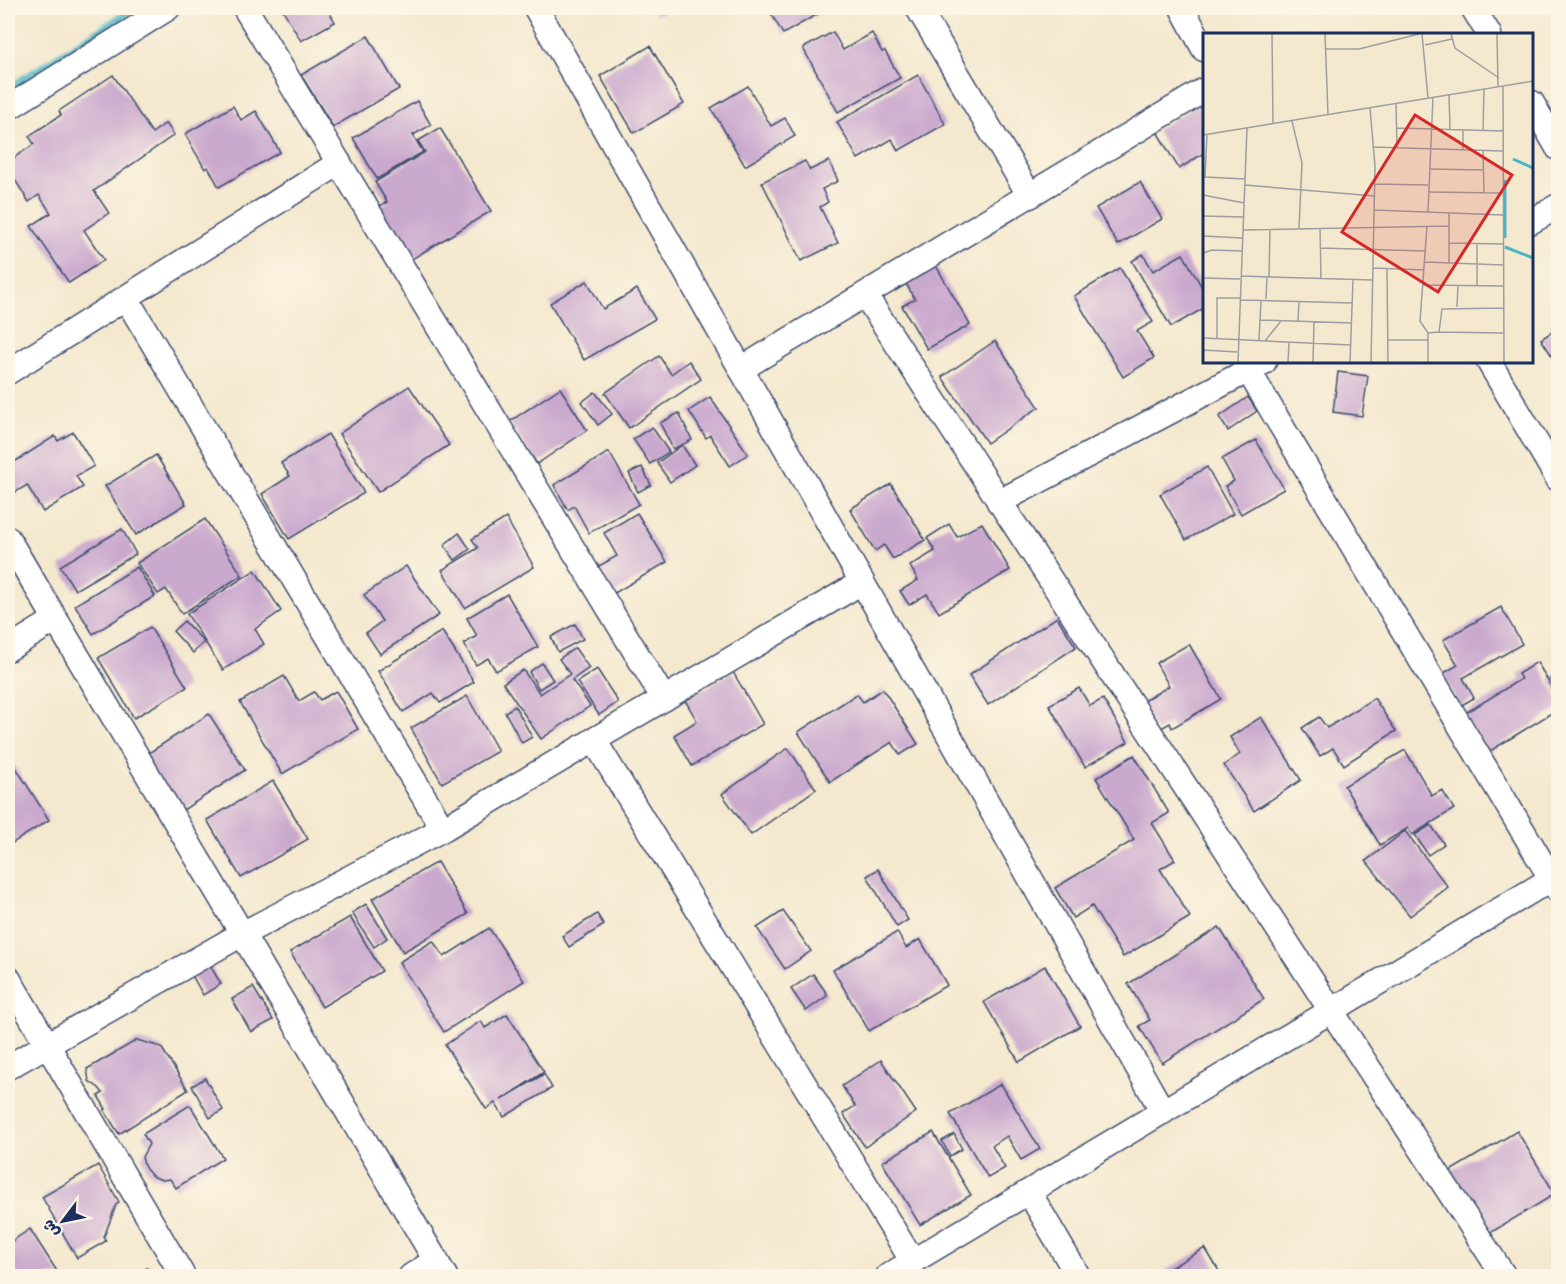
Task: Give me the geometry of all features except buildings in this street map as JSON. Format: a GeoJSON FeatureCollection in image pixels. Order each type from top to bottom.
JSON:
{"type":"FeatureCollection","features":[{"type":"Feature","properties":{"kind":"street"},"geometry":{"type":"LineString","coordinates":[[8,108],[168,8]]}},
{"type":"Feature","properties":{"kind":"street"},"geometry":{"type":"LineString","coordinates":[[245,8],[664,699]]}},
{"type":"Feature","properties":{"kind":"street"},"geometry":{"type":"LineString","coordinates":[[536,8],[1162,1112]]}},
{"type":"Feature","properties":{"kind":"street"},"geometry":{"type":"LineString","coordinates":[[918,8],[1030,195]]}},
{"type":"Feature","properties":{"kind":"street"},"geometry":{"type":"LineString","coordinates":[[1182,8],[1203,47]]}},
{"type":"Feature","properties":{"kind":"street"},"geometry":{"type":"LineString","coordinates":[[1473,8],[1489,33]]}},
{"type":"Feature","properties":{"kind":"street"},"geometry":{"type":"LineString","coordinates":[[741,369],[1203,91]]}},
{"type":"Feature","properties":{"kind":"street"},"geometry":{"type":"LineString","coordinates":[[1533,106],[1558,148]]}},
{"type":"Feature","properties":{"kind":"street"},"geometry":{"type":"LineString","coordinates":[[8,372],[339,163]]}},
{"type":"Feature","properties":{"kind":"street"},"geometry":{"type":"LineString","coordinates":[[1533,219],[1558,206]]}},
{"type":"Feature","properties":{"kind":"street"},"geometry":{"type":"LineString","coordinates":[[865,295],[1504,1276]]}},
{"type":"Feature","properties":{"kind":"street"},"geometry":{"type":"LineString","coordinates":[[126,298],[443,829]]}},
{"type":"Feature","properties":{"kind":"street"},"geometry":{"type":"LineString","coordinates":[[1490,363],[1558,479]]}},
{"type":"Feature","properties":{"kind":"street"},"geometry":{"type":"LineString","coordinates":[[888,1276],[1331,1011],[1556,881],[1424,667],[1256,366],[999,502]]}},
{"type":"Feature","properties":{"kind":"street"},"geometry":{"type":"LineString","coordinates":[[8,539],[441,1268],[411,1276]]}},
{"type":"Feature","properties":{"kind":"street"},"geometry":{"type":"LineString","coordinates":[[8,1067],[242,933],[443,829],[862,582]]}},
{"type":"Feature","properties":{"kind":"street"},"geometry":{"type":"LineString","coordinates":[[8,649],[55,620]]}},
{"type":"Feature","properties":{"kind":"street"},"geometry":{"type":"LineString","coordinates":[[594,740],[913,1262]]}},
{"type":"Feature","properties":{"kind":"street"},"geometry":{"type":"LineString","coordinates":[[8,978],[183,1276]]}},
{"type":"Feature","properties":{"kind":"street"},"geometry":{"type":"LineString","coordinates":[[1029,1192],[1078,1276]]}},
{"type":"Feature","properties":{"kind":"waterway"},"geometry":{"type":"LineString","coordinates":[[8,89],[136,8]]}}]}
